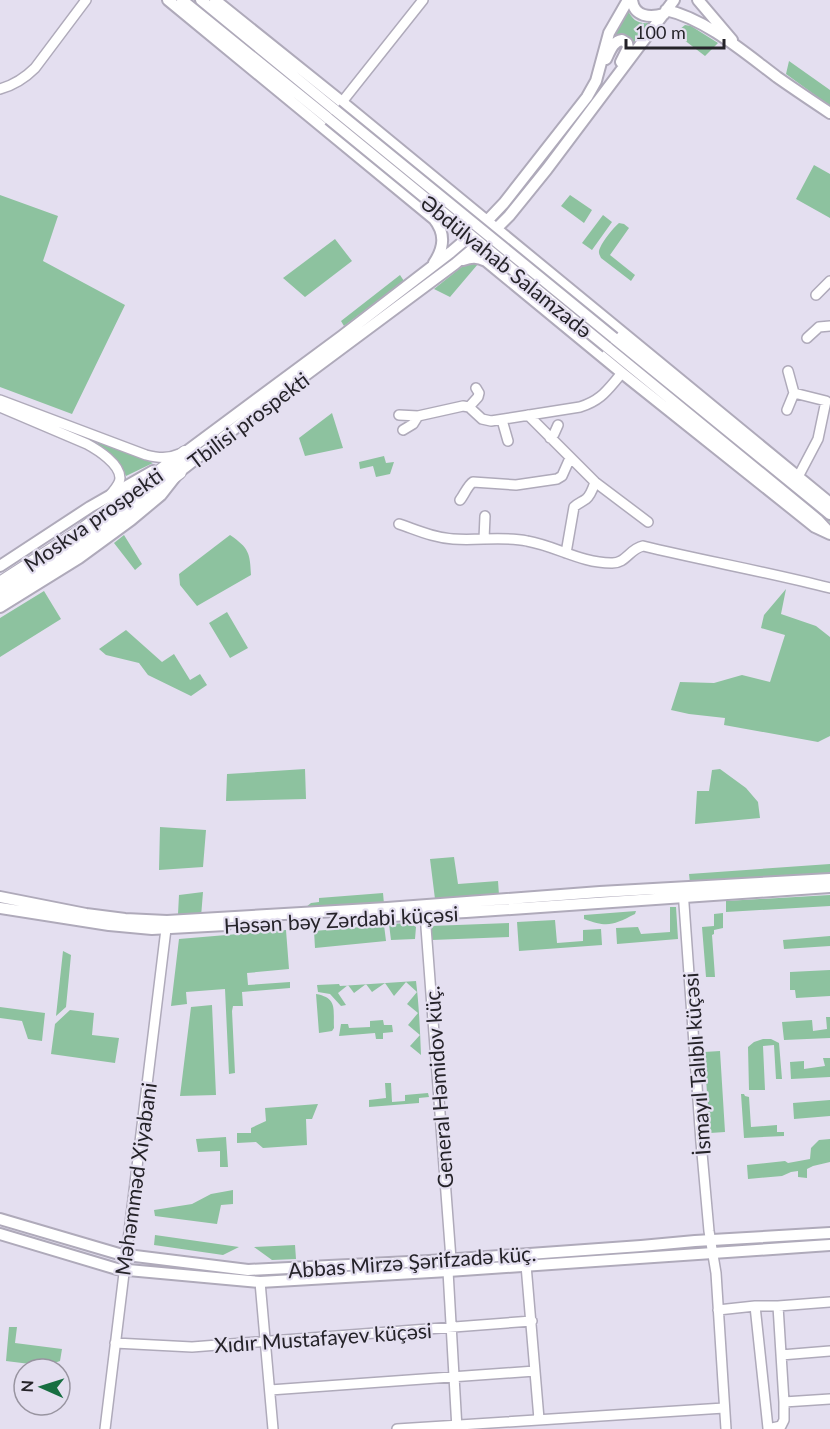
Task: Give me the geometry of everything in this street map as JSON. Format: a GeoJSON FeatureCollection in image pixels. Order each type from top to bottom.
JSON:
{"type":"FeatureCollection","features":[{"type":"Feature","properties":{"kind":"highway","name":"Moskva prospekti"},"geometry":{"type":"LineString","coordinates":[[0,584],[79,533],[189,451]]}},
{"type":"Feature","properties":{"kind":"highway","name":"Moskva prospekti"},"geometry":{"type":"LineString","coordinates":[[0,597],[75,549],[179,472]]}},
{"type":"Feature","properties":{"kind":"main road","name":"Əbdülvahab Salamzadə"},"geometry":{"type":"LineString","coordinates":[[168,0],[422,208],[438,224],[442,236],[441,251],[430,268]]}},
{"type":"Feature","properties":{"kind":"main road","name":"Əbdülvahab Salamzadə"},"geometry":{"type":"LineString","coordinates":[[182,0],[444,186],[830,503]]}},
{"type":"Feature","properties":{"kind":"main road","name":"Əbdülvahab Salamzadə"},"geometry":{"type":"LineString","coordinates":[[201,0],[830,514]]}},
{"type":"Feature","properties":{"kind":"main road","name":"Əbdülvahab Salamzadə"},"geometry":{"type":"LineString","coordinates":[[215,0],[335,110],[607,347],[818,520],[830,534]]}},
{"type":"Feature","properties":{"kind":"main road"},"geometry":{"type":"LineString","coordinates":[[596,81],[609,33],[630,0],[642,15],[653,16],[665,12],[692,19],[726,37],[775,76],[830,113]]}},
{"type":"Feature","properties":{"kind":"main road"},"geometry":{"type":"LineString","coordinates":[[491,226],[547,169],[674,0]]}},
{"type":"Feature","properties":{"kind":"main road"},"geometry":{"type":"LineString","coordinates":[[698,0],[726,37]]}},
{"type":"Feature","properties":{"kind":"main road"},"geometry":{"type":"LineString","coordinates":[[504,212],[581,105],[614,44],[619,40],[625,41],[628,48],[626,54],[557,150],[547,169]]}},
{"type":"Feature","properties":{"kind":"main road"},"geometry":{"type":"LineString","coordinates":[[422,208],[435,213],[444,212],[450,200],[444,186]]}},
{"type":"Feature","properties":{"kind":"main road","name":"Tbilisi prospekti"},"geometry":{"type":"LineString","coordinates":[[0,608],[79,558],[131,520],[161,495],[179,472],[454,264],[491,226]]}},
{"type":"Feature","properties":{"kind":"main road","name":"Tbilisi prospekti"},"geometry":{"type":"LineString","coordinates":[[0,566],[75,516],[189,451],[451,252],[491,226]]}},
{"type":"Feature","properties":{"kind":"main road","name":"Əbdülvahab Salamzadə"},"geometry":{"type":"LineString","coordinates":[[454,264],[473,257],[486,261],[622,374],[815,527],[830,534]]}},
{"type":"Feature","properties":{"kind":"main road"},"geometry":{"type":"LineString","coordinates":[[515,285],[508,273],[512,262],[522,257],[534,261]]}},
{"type":"Feature","properties":{"kind":"main road"},"geometry":{"type":"LineString","coordinates":[[684,892],[830,879]]}},
{"type":"Feature","properties":{"kind":"main road"},"geometry":{"type":"LineString","coordinates":[[684,892],[830,887]]}},
{"type":"Feature","properties":{"kind":"main road","name":"Həsən bəy Zərdabi küçəsi"},"geometry":{"type":"LineString","coordinates":[[0,897],[97,915],[167,921],[507,904],[684,892]]}},
{"type":"Feature","properties":{"kind":"main road","name":"Həsən bəy Zərdabi küçəsi"},"geometry":{"type":"LineString","coordinates":[[0,908],[109,925],[166,929],[425,914],[507,904]]}},
{"type":"Feature","properties":{"kind":"main road","name":"Abbas Mirzə Şərifzadə küç."},"geometry":{"type":"LineString","coordinates":[[0,1219],[113,1253],[254,1270],[451,1259],[474,1263],[526,1265],[830,1245]]}},
{"type":"Feature","properties":{"kind":"main road","name":"Abbas Mirzə Şərifzadə küç."},"geometry":{"type":"LineString","coordinates":[[0,1234],[123,1270],[260,1282],[448,1271],[474,1263],[641,1246],[830,1233]]}},
{"type":"Feature","properties":{"kind":"street"},"geometry":{"type":"LineString","coordinates":[[0,89],[15,83],[35,68],[86,0]]}},
{"type":"Feature","properties":{"kind":"street"},"geometry":{"type":"LineString","coordinates":[[335,110],[423,0]]}},
{"type":"Feature","properties":{"kind":"street"},"geometry":{"type":"LineString","coordinates":[[816,295],[830,281]]}},
{"type":"Feature","properties":{"kind":"street"},"geometry":{"type":"LineString","coordinates":[[807,338],[819,327],[830,326]]}},
{"type":"Feature","properties":{"kind":"street"},"geometry":{"type":"LineString","coordinates":[[787,410],[794,393],[788,371]]}},
{"type":"Feature","properties":{"kind":"street"},"geometry":{"type":"LineString","coordinates":[[399,415],[418,416],[463,406],[468,407],[482,419],[491,421],[580,407],[599,399],[622,374]]}},
{"type":"Feature","properties":{"kind":"street"},"geometry":{"type":"LineString","coordinates":[[468,407],[478,397],[476,388]]}},
{"type":"Feature","properties":{"kind":"street"},"geometry":{"type":"LineString","coordinates":[[794,393],[828,401],[818,439],[798,477]]}},
{"type":"Feature","properties":{"kind":"street"},"geometry":{"type":"LineString","coordinates":[[0,400],[63,430],[96,449],[116,467],[120,478],[110,495]]}},
{"type":"Feature","properties":{"kind":"street"},"geometry":{"type":"LineString","coordinates":[[0,407],[63,430],[155,457],[171,457],[189,451]]}},
{"type":"Feature","properties":{"kind":"street"},"geometry":{"type":"LineString","coordinates":[[528,415],[595,482],[648,522]]}},
{"type":"Feature","properties":{"kind":"street"},"geometry":{"type":"LineString","coordinates":[[403,430],[414,424],[418,416]]}},
{"type":"Feature","properties":{"kind":"street"},"geometry":{"type":"LineString","coordinates":[[502,420],[508,441]]}},
{"type":"Feature","properties":{"kind":"street"},"geometry":{"type":"LineString","coordinates":[[550,438],[558,425]]}},
{"type":"Feature","properties":{"kind":"street"},"geometry":{"type":"LineString","coordinates":[[460,500],[473,482],[516,485],[557,479],[562,476],[570,458]]}},
{"type":"Feature","properties":{"kind":"street"},"geometry":{"type":"LineString","coordinates":[[566,553],[574,507],[588,498],[595,482]]}},
{"type":"Feature","properties":{"kind":"street"},"geometry":{"type":"LineString","coordinates":[[484,539],[485,516]]}},
{"type":"Feature","properties":{"kind":"street"},"geometry":{"type":"LineString","coordinates":[[399,524],[434,536],[453,539],[527,541],[586,560],[613,564],[624,560],[634,550],[643,546],[830,588]]}},
{"type":"Feature","properties":{"kind":"street","name":"İsmayıl Talıblı küçəsi"},"geometry":{"type":"LineString","coordinates":[[684,892],[699,1118],[710,1240],[718,1253],[716,1273],[726,1429]]}},
{"type":"Feature","properties":{"kind":"street","name":"General Həmidov küç."},"geometry":{"type":"LineString","coordinates":[[425,914],[451,1259]]}},
{"type":"Feature","properties":{"kind":"street","name":"Məhəmməd Xiyabani"},"geometry":{"type":"LineString","coordinates":[[105,1429],[166,929]]}},
{"type":"Feature","properties":{"kind":"street"},"geometry":{"type":"LineString","coordinates":[[526,1265],[539,1419]]}},
{"type":"Feature","properties":{"kind":"street"},"geometry":{"type":"LineString","coordinates":[[448,1271],[457,1427]]}},
{"type":"Feature","properties":{"kind":"street"},"geometry":{"type":"LineString","coordinates":[[260,1282],[273,1429]]}},
{"type":"Feature","properties":{"kind":"street"},"geometry":{"type":"LineString","coordinates":[[718,1310],[830,1302]]}},
{"type":"Feature","properties":{"kind":"street"},"geometry":{"type":"LineString","coordinates":[[755,1306],[768,1429],[782,1426],[784,1420],[778,1306]]}},
{"type":"Feature","properties":{"kind":"street","name":"Xıdır Mustafayev küçəsi"},"geometry":{"type":"LineString","coordinates":[[115,1343],[192,1347],[532,1321]]}},
{"type":"Feature","properties":{"kind":"street"},"geometry":{"type":"LineString","coordinates":[[781,1355],[830,1351]]}},
{"type":"Feature","properties":{"kind":"street"},"geometry":{"type":"LineString","coordinates":[[270,1390],[535,1371]]}},
{"type":"Feature","properties":{"kind":"street"},"geometry":{"type":"LineString","coordinates":[[784,1402],[830,1399]]}},
{"type":"Feature","properties":{"kind":"street"},"geometry":{"type":"LineString","coordinates":[[397,1429],[457,1427],[539,1419],[724,1408]]}},
{"type":"Feature","properties":{"kind":"green space"},"geometry":{"type":"Polygon","coordinates":[[[628,10],[636,21],[649,23],[632,48],[612,40],[628,10]]]}},
{"type":"Feature","properties":{"kind":"green space"},"geometry":{"type":"Polygon","coordinates":[[[685,25],[691,26],[718,43],[705,56],[675,33],[685,25]]]}},
{"type":"Feature","properties":{"kind":"green space"},"geometry":{"type":"Polygon","coordinates":[[[789,61],[830,90],[830,106],[786,74],[789,61]]]}},
{"type":"Feature","properties":{"kind":"green space"},"geometry":{"type":"Polygon","coordinates":[[[814,165],[830,174],[830,218],[796,199],[814,165]]]}},
{"type":"Feature","properties":{"kind":"green space"},"geometry":{"type":"Polygon","coordinates":[[[0,195],[58,216],[43,261],[125,305],[72,414],[0,387],[0,195]]]}},
{"type":"Feature","properties":{"kind":"green space"},"geometry":{"type":"Polygon","coordinates":[[[570,195],[592,210],[584,223],[561,206],[570,195]]]}},
{"type":"Feature","properties":{"kind":"green space"},"geometry":{"type":"Polygon","coordinates":[[[603,215],[612,222],[592,250],[582,243],[603,215]]]}},
{"type":"Feature","properties":{"kind":"green space"},"geometry":{"type":"Polygon","coordinates":[[[619,223],[629,228],[610,255],[635,275],[631,281],[601,258],[599,253],[603,242],[619,223]]]}},
{"type":"Feature","properties":{"kind":"green space"},"geometry":{"type":"Polygon","coordinates":[[[335,239],[352,261],[305,297],[283,278],[335,239]]]}},
{"type":"Feature","properties":{"kind":"green space"},"geometry":{"type":"Polygon","coordinates":[[[478,264],[450,297],[434,289],[464,265],[478,264]]]}},
{"type":"Feature","properties":{"kind":"green space"},"geometry":{"type":"Polygon","coordinates":[[[400,275],[404,281],[344,326],[341,321],[400,275]]]}},
{"type":"Feature","properties":{"kind":"green space"},"geometry":{"type":"Polygon","coordinates":[[[529,275],[830,520],[830,522],[527,277],[529,275]]]}},
{"type":"Feature","properties":{"kind":"green space"},"geometry":{"type":"Polygon","coordinates":[[[332,413],[343,448],[305,456],[299,438],[332,413]]]}},
{"type":"Feature","properties":{"kind":"green space"},"geometry":{"type":"Polygon","coordinates":[[[96,442],[153,463],[126,476],[120,465],[96,442]]]}},
{"type":"Feature","properties":{"kind":"green space"},"geometry":{"type":"Polygon","coordinates":[[[384,456],[386,463],[394,462],[390,474],[376,477],[373,466],[360,469],[359,462],[384,456]]]}},
{"type":"Feature","properties":{"kind":"green space"},"geometry":{"type":"Polygon","coordinates":[[[124,535],[142,564],[135,570],[114,543],[124,535]]]}},
{"type":"Feature","properties":{"kind":"green space"},"geometry":{"type":"Polygon","coordinates":[[[230,535],[245,548],[250,561],[251,575],[197,606],[180,585],[179,574],[230,535]]]}},
{"type":"Feature","properties":{"kind":"green space"},"geometry":{"type":"Polygon","coordinates":[[[786,589],[781,614],[816,626],[830,637],[830,736],[818,742],[724,725],[725,718],[671,710],[680,682],[714,683],[742,675],[770,682],[785,635],[761,628],[764,615],[786,589]]]}},
{"type":"Feature","properties":{"kind":"green space"},"geometry":{"type":"Polygon","coordinates":[[[44,591],[61,619],[0,657],[0,618],[44,591]]]}},
{"type":"Feature","properties":{"kind":"green space"},"geometry":{"type":"Polygon","coordinates":[[[227,612],[248,648],[230,658],[209,623],[227,612]]]}},
{"type":"Feature","properties":{"kind":"green space"},"geometry":{"type":"Polygon","coordinates":[[[126,630],[162,662],[174,654],[190,680],[200,674],[207,685],[191,696],[148,675],[139,663],[106,655],[99,649],[126,630]]]}},
{"type":"Feature","properties":{"kind":"green space"},"geometry":{"type":"Polygon","coordinates":[[[305,769],[306,799],[226,801],[227,774],[305,769]]]}},
{"type":"Feature","properties":{"kind":"green space"},"geometry":{"type":"Polygon","coordinates":[[[720,769],[746,788],[758,802],[760,818],[695,824],[697,791],[709,791],[712,770],[720,769]]]}},
{"type":"Feature","properties":{"kind":"green space"},"geometry":{"type":"Polygon","coordinates":[[[160,827],[206,830],[203,867],[159,870],[160,827]]]}},
{"type":"Feature","properties":{"kind":"green space"},"geometry":{"type":"Polygon","coordinates":[[[454,857],[458,884],[498,881],[499,895],[435,899],[430,859],[454,857]]]}},
{"type":"Feature","properties":{"kind":"green space"},"geometry":{"type":"Polygon","coordinates":[[[830,864],[830,874],[690,883],[689,874],[830,864]]]}},
{"type":"Feature","properties":{"kind":"green space"},"geometry":{"type":"Polygon","coordinates":[[[203,892],[201,917],[158,918],[158,914],[178,914],[179,895],[203,892]]]}},
{"type":"Feature","properties":{"kind":"green space"},"geometry":{"type":"Polygon","coordinates":[[[383,893],[384,904],[305,908],[311,903],[319,902],[319,898],[383,893]]]}},
{"type":"Feature","properties":{"kind":"green space"},"geometry":{"type":"Polygon","coordinates":[[[830,895],[830,906],[726,912],[726,901],[830,895]]]}},
{"type":"Feature","properties":{"kind":"green space"},"geometry":{"type":"Polygon","coordinates":[[[670,907],[676,907],[678,939],[617,944],[616,928],[638,927],[641,934],[670,932],[670,907]]]}},
{"type":"Feature","properties":{"kind":"green space"},"geometry":{"type":"Polygon","coordinates":[[[636,911],[635,914],[621,921],[610,924],[599,924],[584,919],[584,915],[636,911]]]}},
{"type":"Feature","properties":{"kind":"green space"},"geometry":{"type":"Polygon","coordinates":[[[723,913],[723,928],[714,930],[712,935],[715,977],[706,977],[702,927],[714,926],[714,914],[723,913]]]}},
{"type":"Feature","properties":{"kind":"green space"},"geometry":{"type":"Polygon","coordinates":[[[555,920],[557,943],[583,941],[583,930],[601,929],[602,945],[519,951],[517,922],[555,920]]]}},
{"type":"Feature","properties":{"kind":"green space"},"geometry":{"type":"Polygon","coordinates":[[[409,923],[416,927],[415,939],[391,940],[389,924],[409,923]]]}},
{"type":"Feature","properties":{"kind":"green space"},"geometry":{"type":"Polygon","coordinates":[[[509,923],[509,937],[432,940],[431,926],[509,923]]]}},
{"type":"Feature","properties":{"kind":"green space"},"geometry":{"type":"Polygon","coordinates":[[[384,925],[386,941],[315,948],[314,931],[384,925]]]}},
{"type":"Feature","properties":{"kind":"green space"},"geometry":{"type":"Polygon","coordinates":[[[286,930],[289,969],[247,973],[248,985],[290,982],[290,988],[242,992],[243,1006],[233,1006],[232,1011],[235,1073],[229,1074],[225,989],[186,992],[187,1004],[171,1006],[179,939],[286,930]]]}},
{"type":"Feature","properties":{"kind":"green space"},"geometry":{"type":"Polygon","coordinates":[[[830,936],[830,946],[784,949],[783,940],[830,936]]]}},
{"type":"Feature","properties":{"kind":"green space"},"geometry":{"type":"Polygon","coordinates":[[[63,951],[71,955],[66,1007],[56,1016],[63,951]]]}},
{"type":"Feature","properties":{"kind":"green space"},"geometry":{"type":"Polygon","coordinates":[[[830,970],[830,996],[796,998],[795,990],[790,990],[790,972],[830,970]]]}},
{"type":"Feature","properties":{"kind":"green space"},"geometry":{"type":"Polygon","coordinates":[[[416,981],[419,1008],[421,1055],[410,1046],[420,1035],[408,1025],[418,1013],[407,1004],[417,992],[406,982],[394,996],[385,983],[416,981]]]}},
{"type":"Feature","properties":{"kind":"green space"},"geometry":{"type":"Polygon","coordinates":[[[385,983],[372,992],[366,984],[385,983]]]}},
{"type":"Feature","properties":{"kind":"green space"},"geometry":{"type":"Polygon","coordinates":[[[339,984],[347,986],[338,993],[346,1005],[341,1006],[330,994],[318,992],[317,985],[339,984]]]}},
{"type":"Feature","properties":{"kind":"green space"},"geometry":{"type":"Polygon","coordinates":[[[366,984],[354,993],[348,985],[366,984]]]}},
{"type":"Feature","properties":{"kind":"green space"},"geometry":{"type":"Polygon","coordinates":[[[316,994],[328,998],[333,1005],[334,1028],[332,1031],[319,1033],[316,994]]]}},
{"type":"Feature","properties":{"kind":"green space"},"geometry":{"type":"Polygon","coordinates":[[[212,1005],[216,1095],[180,1096],[191,1007],[212,1005]]]}},
{"type":"Feature","properties":{"kind":"green space"},"geometry":{"type":"Polygon","coordinates":[[[0,1007],[45,1013],[42,1041],[28,1039],[22,1021],[0,1018],[0,1007]]]}},
{"type":"Feature","properties":{"kind":"green space"},"geometry":{"type":"Polygon","coordinates":[[[70,1010],[94,1013],[92,1035],[119,1038],[115,1063],[51,1054],[55,1024],[70,1010]]]}},
{"type":"Feature","properties":{"kind":"green space"},"geometry":{"type":"Polygon","coordinates":[[[826,1017],[830,1017],[830,1038],[784,1040],[782,1022],[812,1020],[813,1031],[827,1029],[826,1017]]]}},
{"type":"Feature","properties":{"kind":"green space"},"geometry":{"type":"Polygon","coordinates":[[[383,1020],[384,1025],[392,1025],[393,1032],[383,1033],[383,1039],[376,1039],[375,1033],[339,1036],[341,1024],[348,1024],[349,1028],[370,1027],[370,1021],[383,1020]]]}},
{"type":"Feature","properties":{"kind":"green space"},"geometry":{"type":"Polygon","coordinates":[[[763,1039],[771,1039],[779,1043],[782,1079],[776,1079],[774,1045],[763,1046],[765,1090],[749,1090],[748,1047],[763,1039]]]}},
{"type":"Feature","properties":{"kind":"green space"},"geometry":{"type":"Polygon","coordinates":[[[720,1051],[725,1132],[710,1133],[704,1052],[720,1051]]]}},
{"type":"Feature","properties":{"kind":"green space"},"geometry":{"type":"Polygon","coordinates":[[[823,1058],[830,1058],[830,1077],[791,1079],[790,1062],[804,1061],[804,1069],[825,1066],[823,1058]]]}},
{"type":"Feature","properties":{"kind":"green space"},"geometry":{"type":"Polygon","coordinates":[[[385,1083],[391,1083],[392,1102],[405,1101],[405,1095],[428,1093],[429,1097],[419,1098],[419,1103],[369,1107],[369,1100],[386,1098],[385,1083]]]}},
{"type":"Feature","properties":{"kind":"green space"},"geometry":{"type":"Polygon","coordinates":[[[741,1094],[749,1097],[751,1127],[777,1125],[777,1132],[784,1132],[784,1136],[744,1138],[741,1094]]]}},
{"type":"Feature","properties":{"kind":"green space"},"geometry":{"type":"Polygon","coordinates":[[[830,1100],[830,1116],[794,1119],[793,1103],[830,1100]]]}},
{"type":"Feature","properties":{"kind":"green space"},"geometry":{"type":"Polygon","coordinates":[[[318,1104],[312,1119],[306,1119],[307,1145],[263,1148],[256,1142],[237,1143],[237,1133],[251,1133],[251,1128],[266,1121],[265,1108],[318,1104]]]}},
{"type":"Feature","properties":{"kind":"green space"},"geometry":{"type":"Polygon","coordinates":[[[226,1137],[228,1167],[220,1167],[220,1151],[198,1152],[196,1139],[226,1137]]]}},
{"type":"Feature","properties":{"kind":"green space"},"geometry":{"type":"Polygon","coordinates":[[[830,1139],[830,1162],[807,1169],[807,1178],[798,1177],[798,1171],[782,1176],[748,1179],[747,1165],[785,1161],[788,1163],[810,1159],[811,1148],[819,1140],[830,1139]]]}},
{"type":"Feature","properties":{"kind":"green space"},"geometry":{"type":"Polygon","coordinates":[[[233,1190],[233,1204],[221,1205],[217,1224],[155,1216],[154,1210],[192,1204],[211,1194],[233,1190]]]}},
{"type":"Feature","properties":{"kind":"green space"},"geometry":{"type":"Polygon","coordinates":[[[155,1235],[239,1247],[223,1255],[154,1245],[155,1235]]]}},
{"type":"Feature","properties":{"kind":"green space"},"geometry":{"type":"Polygon","coordinates":[[[295,1245],[296,1259],[272,1260],[254,1247],[295,1245]]]}},
{"type":"Feature","properties":{"kind":"green space"},"geometry":{"type":"Polygon","coordinates":[[[9,1327],[17,1327],[15,1343],[62,1349],[61,1357],[12,1357],[12,1362],[6,1361],[9,1327]]]}}]}
